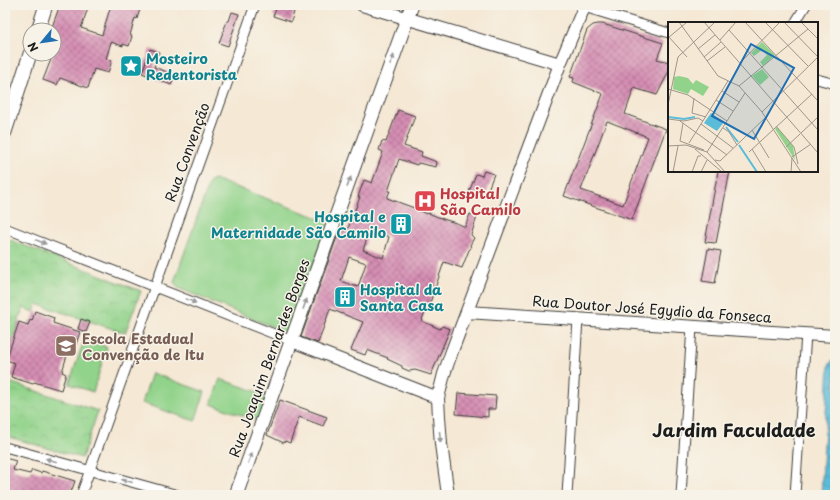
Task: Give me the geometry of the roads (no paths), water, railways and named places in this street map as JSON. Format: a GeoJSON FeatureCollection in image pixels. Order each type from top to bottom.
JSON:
{"type":"FeatureCollection","features":[{"type":"Feature","properties":{"kind":"main road"},"geometry":{"type":"LineString","coordinates":[[41,22],[46,5]]}},
{"type":"Feature","properties":{"kind":"main road","name":"Rua Joaquim Bernardes Borges"},"geometry":{"type":"LineString","coordinates":[[236,495],[412,5]]}},
{"type":"Feature","properties":{"kind":"main road"},"geometry":{"type":"LineString","coordinates":[[5,132],[27,62]]}},
{"type":"Feature","properties":{"kind":"street","name":"Rua Convenção"},"geometry":{"type":"LineString","coordinates":[[81,495],[255,5]]}},
{"type":"Feature","properties":{"kind":"street"},"geometry":{"type":"LineString","coordinates":[[362,5],[560,64]]}},
{"type":"Feature","properties":{"kind":"street"},"geometry":{"type":"LineString","coordinates":[[796,22],[806,5]]}},
{"type":"Feature","properties":{"kind":"street"},"geometry":{"type":"LineString","coordinates":[[448,495],[441,444],[438,398],[444,374],[560,64],[585,6],[668,33]]}},
{"type":"Feature","properties":{"kind":"street"},"geometry":{"type":"LineString","coordinates":[[818,79],[835,84]]}},
{"type":"Feature","properties":{"kind":"street"},"geometry":{"type":"LineString","coordinates":[[5,228],[438,398]]}},
{"type":"Feature","properties":{"kind":"street","name":"Rua Doutor José Egydio da Fonseca"},"geometry":{"type":"LineString","coordinates":[[467,312],[835,336]]}},
{"type":"Feature","properties":{"kind":"street"},"geometry":{"type":"LineString","coordinates":[[566,495],[578,320]]}},
{"type":"Feature","properties":{"kind":"street"},"geometry":{"type":"LineString","coordinates":[[680,495],[692,327]]}},
{"type":"Feature","properties":{"kind":"street"},"geometry":{"type":"LineString","coordinates":[[795,495],[806,334]]}},
{"type":"Feature","properties":{"kind":"street"},"geometry":{"type":"LineString","coordinates":[[5,447],[178,495]]}},
{"type":"Feature","properties":{"kind":"water"},"geometry":{"type":"Polygon","coordinates":[[[834,358],[835,495],[821,495],[829,365],[834,358]]]}},
{"type":"Feature","properties":{"kind":"place","name":"Mosteiro Redentorista"},"geometry":{"type":"Point","coordinates":[131,66]}},
{"type":"Feature","properties":{"kind":"place","name":"Hospital São Camilo"},"geometry":{"type":"Point","coordinates":[425,201]}},
{"type":"Feature","properties":{"kind":"place","name":"Hospital e Maternidade São Camilo"},"geometry":{"type":"Point","coordinates":[401,224]}},
{"type":"Feature","properties":{"kind":"place","name":"Hospital da Santa Casa"},"geometry":{"type":"Point","coordinates":[345,297]}},
{"type":"Feature","properties":{"kind":"place","name":"Escola Estadual Convenção de Itu"},"geometry":{"type":"Point","coordinates":[66,346]}},
{"type":"Feature","properties":{"kind":"district","name":"Jardim Faculdade"},"geometry":{"type":"Point","coordinates":[734,429]}}]}
